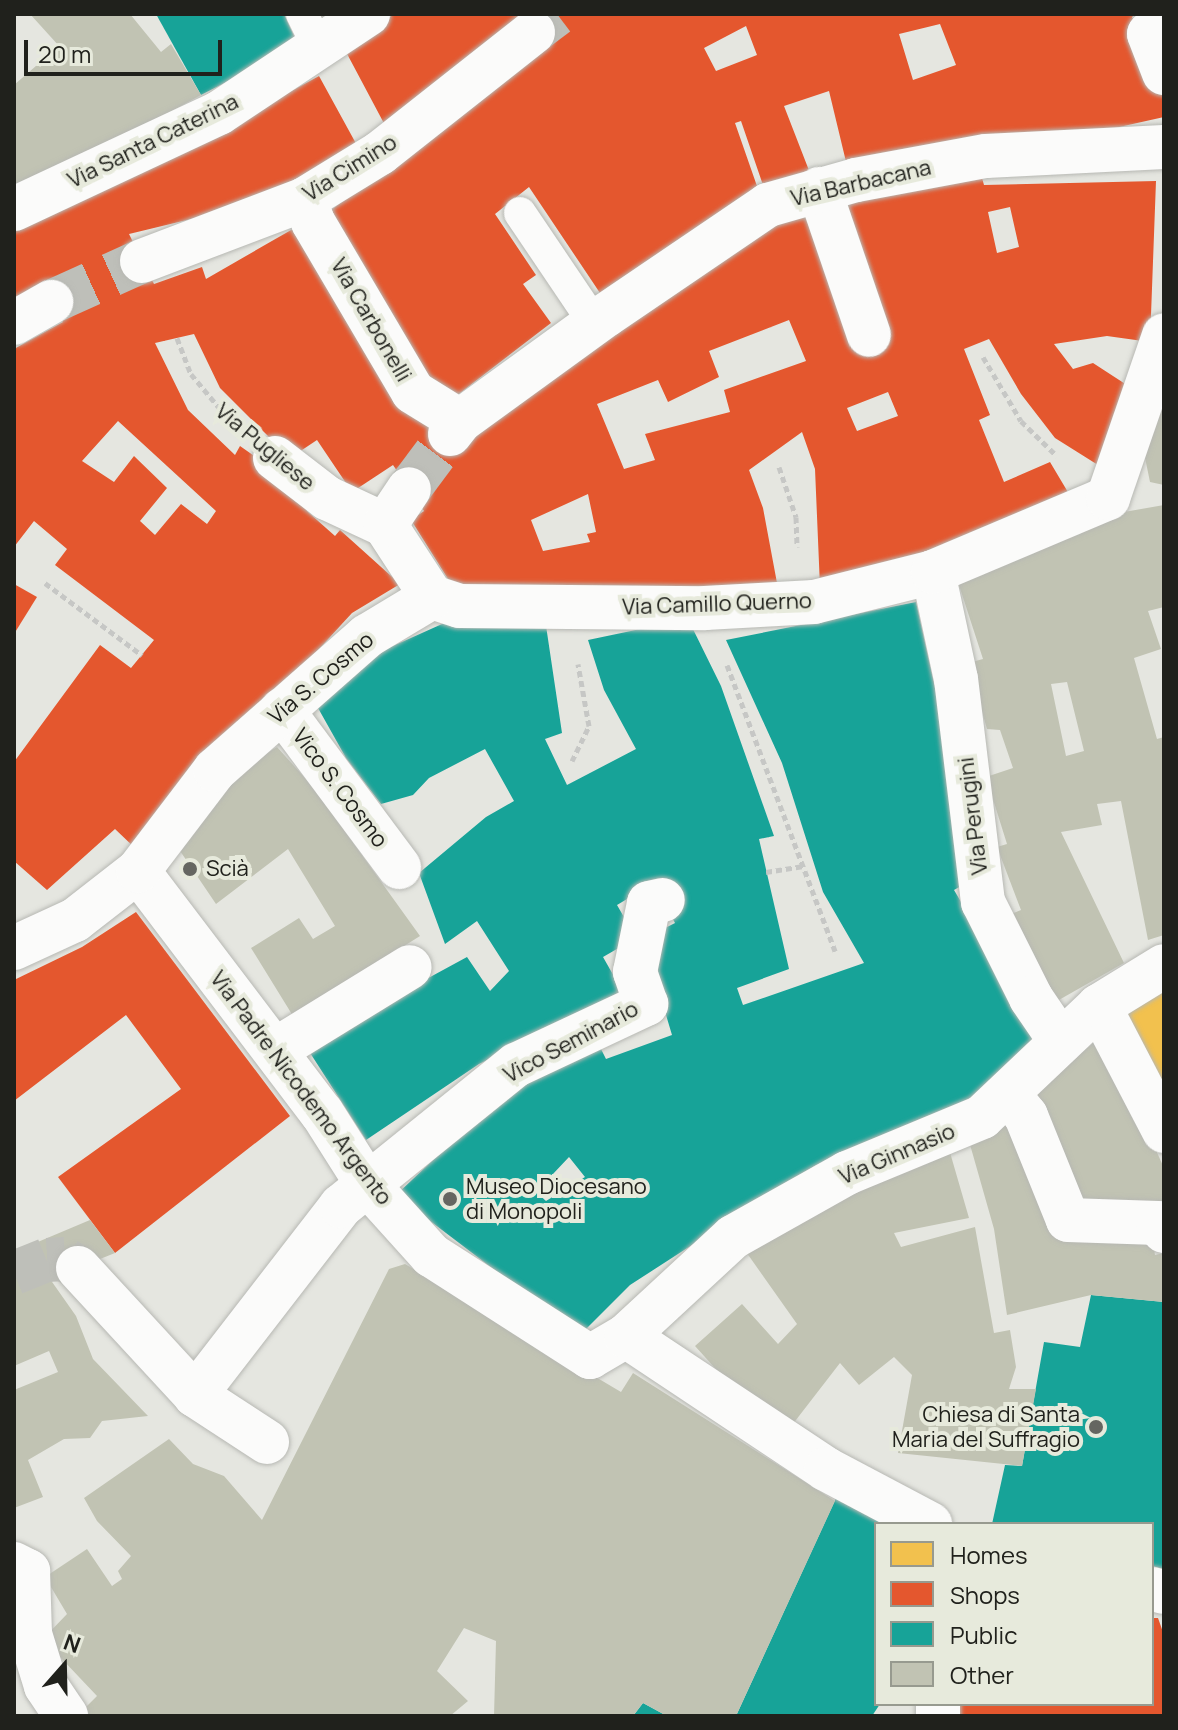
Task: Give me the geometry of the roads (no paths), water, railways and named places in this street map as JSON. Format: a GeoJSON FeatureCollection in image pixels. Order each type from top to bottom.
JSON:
{"type":"FeatureCollection","features":[{"type":"Feature","properties":{"kind":"street","name":"Via Santa Caterina"},"geometry":{"type":"LineString","coordinates":[[14,209],[219,113],[311,32],[368,14]]}},
{"type":"Feature","properties":{"kind":"street"},"geometry":{"type":"LineString","coordinates":[[1164,19],[1149,34],[1164,73]]}},
{"type":"Feature","properties":{"kind":"street","name":"Via Cimino"},"geometry":{"type":"LineString","coordinates":[[142,261],[305,199],[380,153],[533,32]]}},
{"type":"Feature","properties":{"kind":"street","name":"Via Barbacana"},"geometry":{"type":"LineString","coordinates":[[455,427],[595,324],[768,205],[819,189],[986,156],[1164,147]]}},
{"type":"Feature","properties":{"kind":"street"},"geometry":{"type":"LineString","coordinates":[[819,189],[869,335]]}},
{"type":"Feature","properties":{"kind":"street","name":"Via Carbonelli"},"geometry":{"type":"LineString","coordinates":[[305,199],[313,222],[413,392],[455,427]]}},
{"type":"Feature","properties":{"kind":"street"},"geometry":{"type":"LineString","coordinates":[[14,323],[51,302]]}},
{"type":"Feature","properties":{"kind":"street","name":"Via Camillo Querno"},"geometry":{"type":"LineString","coordinates":[[432,597],[460,606],[705,608],[814,602],[933,572],[1108,498],[1118,480],[1164,335]]}},
{"type":"Feature","properties":{"kind":"street","name":"Via Pugliese"},"geometry":{"type":"LineString","coordinates":[[275,458],[327,498],[385,525]]}},
{"type":"Feature","properties":{"kind":"street"},"geometry":{"type":"LineString","coordinates":[[409,489],[385,525],[432,597]]}},
{"type":"Feature","properties":{"kind":"street","name":"Via Perugini"},"geometry":{"type":"LineString","coordinates":[[933,572],[956,679],[983,902],[1031,998],[1061,1042]]}},
{"type":"Feature","properties":{"kind":"street","name":"Via S. Cosmo"},"geometry":{"type":"LineString","coordinates":[[14,948],[75,920],[138,871],[215,770],[367,636],[432,597]]}},
{"type":"Feature","properties":{"kind":"street","name":"Vico S. Cosmo"},"geometry":{"type":"LineString","coordinates":[[282,710],[399,867]]}},
{"type":"Feature","properties":{"kind":"street","name":"Via Padre Nicodemo Argento"},"geometry":{"type":"LineString","coordinates":[[138,871],[275,1050],[367,1184],[431,1255],[590,1357],[626,1336]]}},
{"type":"Feature","properties":{"kind":"street","name":"Vico Seminario"},"geometry":{"type":"LineString","coordinates":[[367,1184],[516,1065],[646,1004],[635,972],[649,903],[663,900]]}},
{"type":"Feature","properties":{"kind":"street","name":"Via Ginnasio"},"geometry":{"type":"LineString","coordinates":[[626,1336],[733,1237],[847,1173],[982,1117],[1009,1095],[1099,1006],[1164,966]]}},
{"type":"Feature","properties":{"kind":"street"},"geometry":{"type":"LineString","coordinates":[[275,1050],[410,967]]}},
{"type":"Feature","properties":{"kind":"street"},"geometry":{"type":"LineString","coordinates":[[1099,1006],[1164,1131]]}},
{"type":"Feature","properties":{"kind":"street"},"geometry":{"type":"LineString","coordinates":[[1009,1095],[1026,1116],[1068,1220],[1158,1223],[1164,1231]]}},
{"type":"Feature","properties":{"kind":"street"},"geometry":{"type":"LineString","coordinates":[[195,1395],[341,1206],[367,1184]]}},
{"type":"Feature","properties":{"kind":"street"},"geometry":{"type":"LineString","coordinates":[[78,1268],[195,1395],[267,1442]]}},
{"type":"Feature","properties":{"kind":"street"},"geometry":{"type":"LineString","coordinates":[[626,1336],[826,1469],[926,1522]]}},
{"type":"Feature","properties":{"kind":"street"},"geometry":{"type":"LineString","coordinates":[[14,1564],[28,1571],[30,1634],[46,1686],[66,1716]]}},
{"type":"Feature","properties":{"kind":"lane"},"geometry":{"type":"LineString","coordinates":[[520,213],[595,324]]}},
{"type":"Feature","properties":{"kind":"tunnel"},"geometry":{"type":"LineString","coordinates":[[533,32],[557,14]]}},
{"type":"Feature","properties":{"kind":"tunnel"},"geometry":{"type":"LineString","coordinates":[[51,302],[142,261]]}},
{"type":"Feature","properties":{"kind":"tunnel"},"geometry":{"type":"LineString","coordinates":[[409,489],[450,434]]}},
{"type":"Feature","properties":{"kind":"tunnel"},"geometry":{"type":"LineString","coordinates":[[14,1273],[47,1260],[65,1259],[78,1268]]}},
{"type":"Feature","properties":{"kind":"place","name":"Scià"},"geometry":{"type":"Point","coordinates":[190,869]}},
{"type":"Feature","properties":{"kind":"place","name":"Museo Diocesano di Monopoli"},"geometry":{"type":"Point","coordinates":[450,1199]}},
{"type":"Feature","properties":{"kind":"place","name":"Chiesa di Santa Maria del Suffragio"},"geometry":{"type":"Point","coordinates":[1096,1427]}}]}
